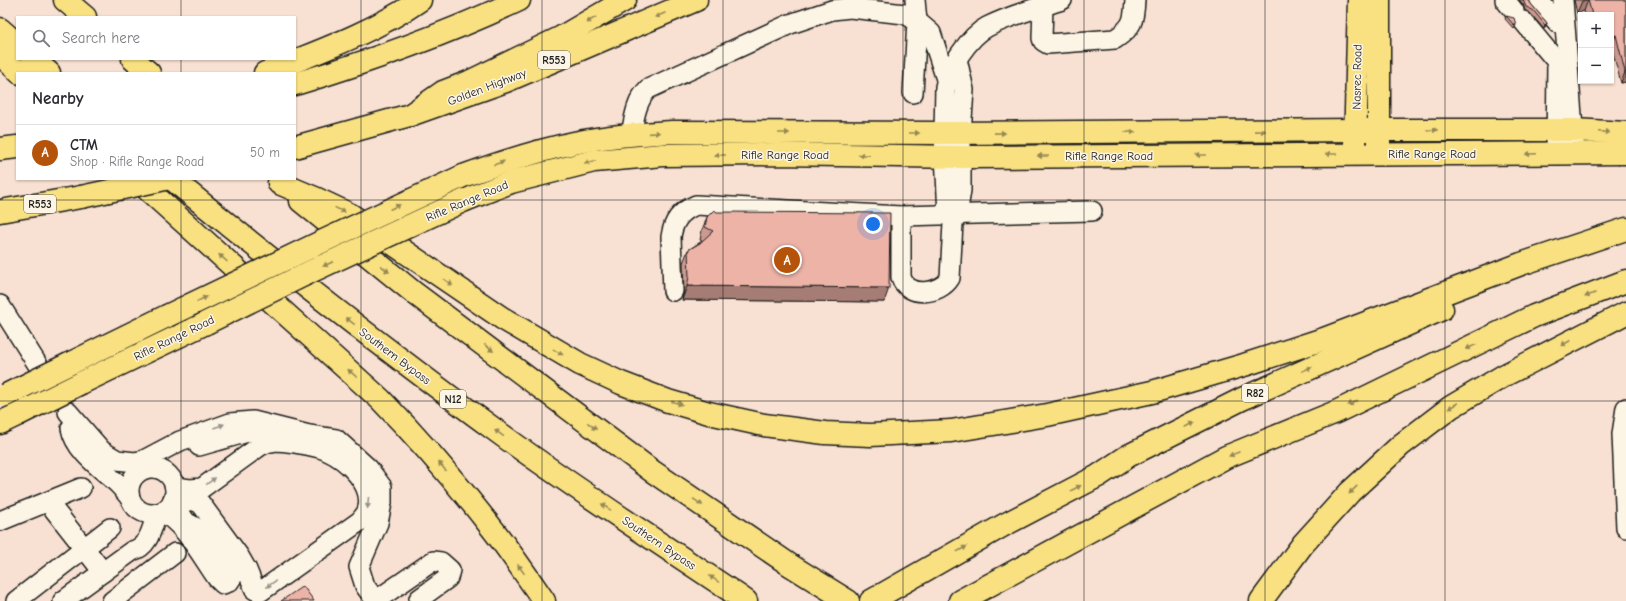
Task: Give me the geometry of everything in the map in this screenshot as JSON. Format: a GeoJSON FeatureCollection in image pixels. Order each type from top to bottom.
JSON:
{"type":"FeatureCollection","features":[{"type":"Feature","properties":{"kind":"main road"},"geometry":{"type":"LineString","coordinates":[[65,0],[84,16]]}},
{"type":"Feature","properties":{"kind":"main road"},"geometry":{"type":"LineString","coordinates":[[268,72],[354,36],[386,20],[420,0]]}},
{"type":"Feature","properties":{"kind":"main road"},"geometry":{"type":"LineString","coordinates":[[296,84],[399,50],[519,0]]}},
{"type":"Feature","properties":{"kind":"main road"},"geometry":{"type":"LineString","coordinates":[[410,115],[426,102],[443,92],[470,82],[560,38],[625,0]]}},
{"type":"Feature","properties":{"kind":"main road","name":"Golden Highway"},"geometry":{"type":"LineString","coordinates":[[296,147],[333,138],[410,115],[506,81],[696,0]]}},
{"type":"Feature","properties":{"kind":"main road","name":"Nasrec Road"},"geometry":{"type":"LineString","coordinates":[[1354,154],[1356,130],[1358,0]]}},
{"type":"Feature","properties":{"kind":"main road","name":"Nasrec Road"},"geometry":{"type":"LineString","coordinates":[[1379,0],[1379,154]]}},
{"type":"Feature","properties":{"kind":"main road"},"geometry":{"type":"LineString","coordinates":[[0,29],[16,43]]}},
{"type":"Feature","properties":{"kind":"main road"},"geometry":{"type":"LineString","coordinates":[[0,54],[19,72]]}},
{"type":"Feature","properties":{"kind":"main road"},"geometry":{"type":"LineString","coordinates":[[35,60],[48,72]]}},
{"type":"Feature","properties":{"kind":"main road"},"geometry":{"type":"LineString","coordinates":[[134,60],[148,72]]}},
{"type":"Feature","properties":{"kind":"main road"},"geometry":{"type":"LineString","coordinates":[[1379,79],[1390,116],[1400,125],[1410,130]]}},
{"type":"Feature","properties":{"kind":"main road"},"geometry":{"type":"LineString","coordinates":[[1318,130],[1333,125],[1343,117],[1357,89]]}},
{"type":"Feature","properties":{"kind":"main road","name":"Rifle Range Road"},"geometry":{"type":"LineString","coordinates":[[3,397],[167,316],[463,176],[510,159],[576,142],[630,135],[672,132],[952,133],[1318,130],[1565,130],[1626,133]]}},
{"type":"Feature","properties":{"kind":"main road"},"geometry":{"type":"LineString","coordinates":[[0,149],[16,147]]}},
{"type":"Feature","properties":{"kind":"main road","name":"Rifle Range Road"},"geometry":{"type":"LineString","coordinates":[[9,419],[312,271],[465,200],[511,182],[594,161],[662,155],[770,154],[953,157],[1626,153]]}},
{"type":"Feature","properties":{"kind":"main road"},"geometry":{"type":"LineString","coordinates":[[137,180],[357,378],[411,431],[436,459],[492,528],[544,601]]}},
{"type":"Feature","properties":{"kind":"main road","name":"R553"},"geometry":{"type":"LineString","coordinates":[[0,211],[81,197],[160,180]]}},
{"type":"Feature","properties":{"kind":"main road","name":"Southern Bypass"},"geometry":{"type":"LineString","coordinates":[[173,180],[260,252],[389,352],[508,440],[746,601]]}},
{"type":"Feature","properties":{"kind":"main road"},"geometry":{"type":"LineString","coordinates":[[276,181],[351,215],[502,318],[580,364],[614,380],[668,401],[764,425],[825,433],[870,435],[951,431],[1047,415],[1152,392],[1244,366],[1324,339],[1521,264],[1626,229]]}},
{"type":"Feature","properties":{"kind":"main road"},"geometry":{"type":"LineString","coordinates":[[276,181],[414,292],[652,471],[790,565],[848,601]]}},
{"type":"Feature","properties":{"kind":"main road","name":"R82"},"geometry":{"type":"LineString","coordinates":[[872,601],[928,568],[1098,476],[1128,456],[1242,399],[1594,240]]}},
{"type":"Feature","properties":{"kind":"main road"},"geometry":{"type":"LineString","coordinates":[[960,601],[1226,457],[1336,412],[1534,316],[1626,281]]}},
{"type":"Feature","properties":{"kind":"main road"},"geometry":{"type":"LineString","coordinates":[[1261,601],[1303,544],[1350,492],[1401,445],[1451,407],[1505,375],[1626,313]]}},
{"type":"Feature","properties":{"kind":"lane"},"geometry":{"type":"LineString","coordinates":[[913,93],[917,22],[915,0]]}},
{"type":"Feature","properties":{"kind":"lane"},"geometry":{"type":"LineString","coordinates":[[946,79],[957,59],[973,39],[986,27],[1062,0]]}},
{"type":"Feature","properties":{"kind":"lane"},"geometry":{"type":"LineString","coordinates":[[1043,6],[1043,41],[1048,44],[1056,44],[1115,39],[1124,33],[1134,19],[1135,0]]}},
{"type":"Feature","properties":{"kind":"lane"},"geometry":{"type":"LineString","coordinates":[[1538,0],[1558,23]]}},
{"type":"Feature","properties":{"kind":"lane"},"geometry":{"type":"LineString","coordinates":[[1557,0],[1566,154]]}},
{"type":"Feature","properties":{"kind":"lane"},"geometry":{"type":"LineString","coordinates":[[1562,68],[1563,0]]}},
{"type":"Feature","properties":{"kind":"lane"},"geometry":{"type":"LineString","coordinates":[[630,135],[642,96],[648,90],[790,24],[832,10],[856,4],[905,14],[931,33],[946,79],[952,133],[953,157],[950,278],[944,285],[935,290],[924,292],[914,290],[906,285],[900,277],[901,216]]}},
{"type":"Feature","properties":{"kind":"lane"},"geometry":{"type":"LineString","coordinates":[[1514,11],[1562,68]]}},
{"type":"Feature","properties":{"kind":"lane"},"geometry":{"type":"LineString","coordinates":[[935,44],[957,59],[964,90],[952,133]]}},
{"type":"Feature","properties":{"kind":"lane"},"geometry":{"type":"LineString","coordinates":[[673,291],[670,237],[681,213],[696,205],[952,218],[1092,211]]}},
{"type":"Feature","properties":{"kind":"lane"},"geometry":{"type":"LineString","coordinates":[[0,305],[90,448],[108,467],[127,475],[168,462],[174,455],[254,430],[279,428],[336,439],[368,468],[382,487],[382,503],[378,523],[359,567],[364,586],[376,601],[433,561],[442,562],[450,570],[448,578],[419,599]]}},
{"type":"Feature","properties":{"kind":"lane"},"geometry":{"type":"LineString","coordinates":[[1626,408],[1622,434],[1626,528]]}},
{"type":"Feature","properties":{"kind":"lane"},"geometry":{"type":"LineString","coordinates":[[68,412],[71,432],[84,452],[97,466],[118,484],[158,503],[190,490],[202,488],[268,441],[278,441],[324,449],[341,459],[364,483],[368,496],[367,510],[360,521],[260,592],[255,590],[247,570],[239,556],[201,504],[196,500],[158,503],[129,491],[130,483],[150,468]]}},
{"type":"Feature","properties":{"kind":"lane"},"geometry":{"type":"LineString","coordinates":[[63,601],[132,551],[137,542],[142,518],[158,503],[172,479],[150,468]]}},
{"type":"Feature","properties":{"kind":"lane"},"geometry":{"type":"LineString","coordinates":[[0,521],[81,488]]}},
{"type":"Feature","properties":{"kind":"lane"},"geometry":{"type":"LineString","coordinates":[[48,502],[83,549],[105,570],[118,596],[175,553]]}},
{"type":"Feature","properties":{"kind":"lane"},"geometry":{"type":"LineString","coordinates":[[16,601],[110,528]]}},
{"type":"Feature","properties":{"kind":"building"},"geometry":{"type":"Polygon","coordinates":[[[1523,0],[1529,0],[1547,23],[1545,25],[1533,10],[1526,7],[1523,0]]]}},
{"type":"Feature","properties":{"kind":"building"},"geometry":{"type":"Polygon","coordinates":[[[1588,0],[1626,0],[1626,72],[1616,35],[1614,35],[1614,12],[1591,12],[1588,0]]]}},
{"type":"Feature","properties":{"kind":"building"},"geometry":{"type":"Polygon","coordinates":[[[1506,16],[1514,18],[1515,26],[1506,16]]]}},
{"type":"Feature","properties":{"kind":"building"},"geometry":{"type":"Polygon","coordinates":[[[714,210],[717,212],[890,213],[889,288],[687,286],[689,277],[688,250],[700,243],[713,231],[705,227],[707,217],[714,210]]]}},
{"type":"Feature","properties":{"kind":"building"},"geometry":{"type":"Polygon","coordinates":[[[303,586],[314,601],[281,601],[303,586]]]}},
{"type":"Feature","properties":{"kind":"place","name":"CTM"},"geometry":{"type":"Point","coordinates":[787,260]}}]}
